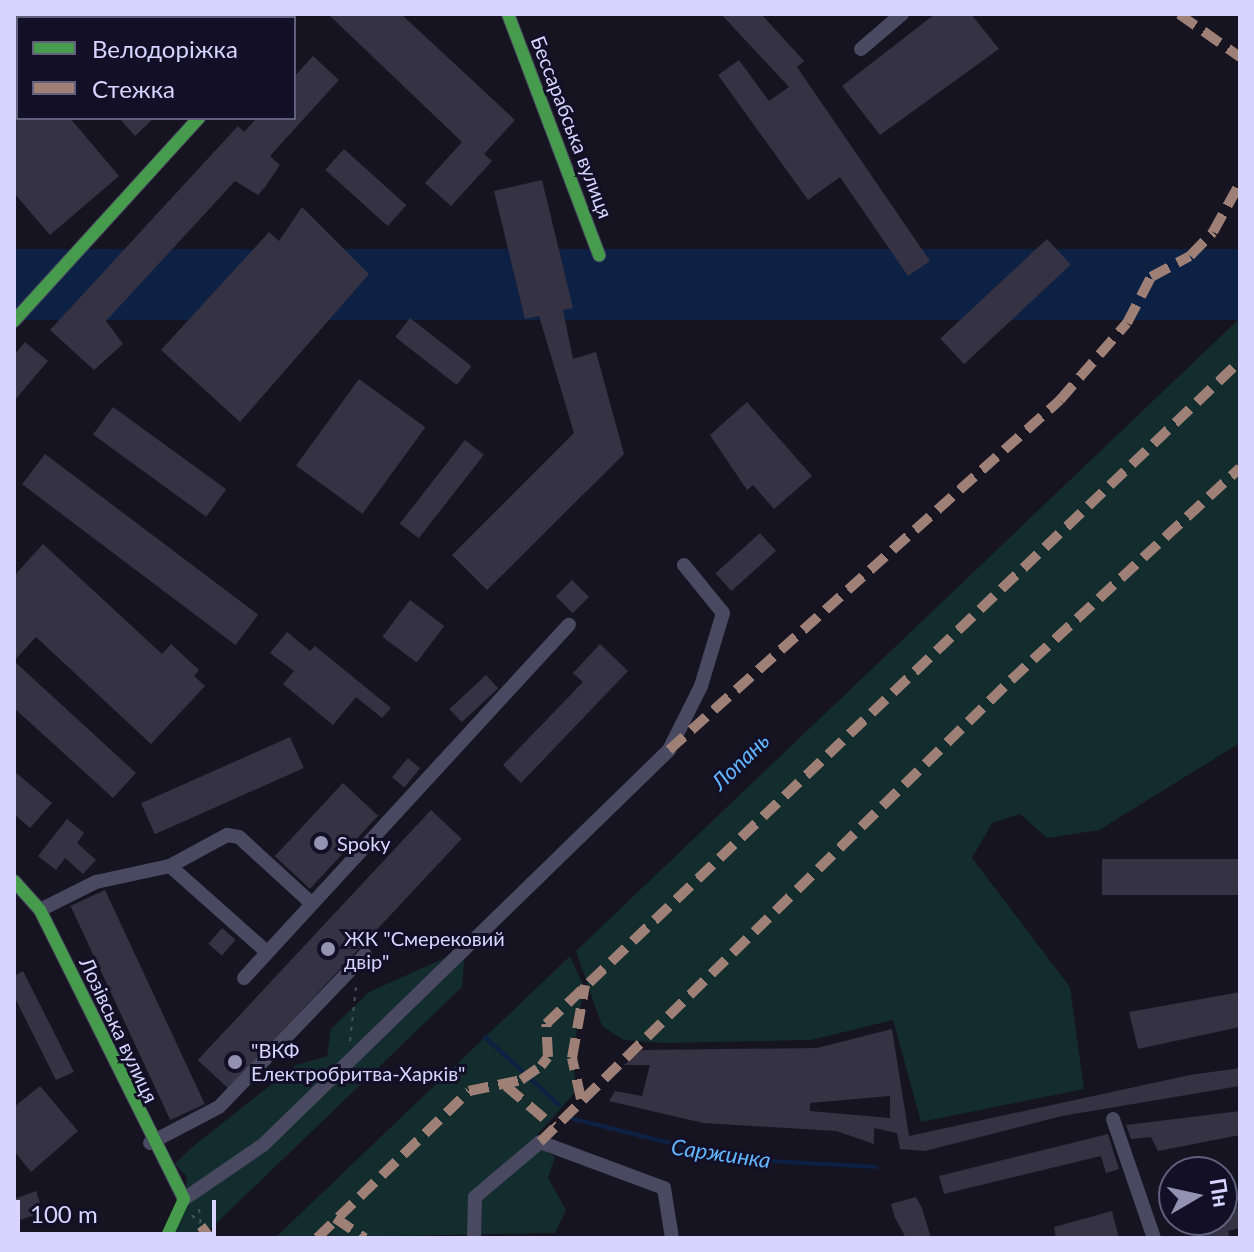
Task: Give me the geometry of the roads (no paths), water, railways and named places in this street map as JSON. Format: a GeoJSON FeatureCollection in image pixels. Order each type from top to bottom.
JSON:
{"type":"FeatureCollection","features":[{"type":"Feature","properties":{"kind":"street","name":"Бессарабська вулиця"},"geometry":{"type":"LineString","coordinates":[[508,14],[599,255]]}},
{"type":"Feature","properties":{"kind":"street"},"geometry":{"type":"LineString","coordinates":[[861,49],[902,14]]}},
{"type":"Feature","properties":{"kind":"street"},"geometry":{"type":"LineString","coordinates":[[14,321],[197,120]]}},
{"type":"Feature","properties":{"kind":"street","name":"Лозівська вулиця"},"geometry":{"type":"LineString","coordinates":[[14,881],[40,910],[150,1143],[184,1199],[263,1145],[669,750],[701,686],[723,613],[684,565]]}},
{"type":"Feature","properties":{"kind":"street"},"geometry":{"type":"LineString","coordinates":[[244,978],[569,625]]}},
{"type":"Feature","properties":{"kind":"street"},"geometry":{"type":"LineString","coordinates":[[40,910],[96,882],[170,866],[217,836],[239,837],[311,903]]}},
{"type":"Feature","properties":{"kind":"street"},"geometry":{"type":"LineString","coordinates":[[170,866],[267,952]]}},
{"type":"Feature","properties":{"kind":"street"},"geometry":{"type":"LineString","coordinates":[[150,1143],[219,1107],[365,955]]}},
{"type":"Feature","properties":{"kind":"street"},"geometry":{"type":"LineString","coordinates":[[1113,1119],[1154,1238]]}},
{"type":"Feature","properties":{"kind":"street"},"geometry":{"type":"LineString","coordinates":[[474,1238],[475,1197],[540,1142],[664,1188],[672,1238]]}},
{"type":"Feature","properties":{"kind":"water"},"geometry":{"type":"Polygon","coordinates":[[[14,249],[1240,249],[1240,320],[14,320],[14,249]]]}},
{"type":"Feature","properties":{"kind":"waterway","name":"Саржинка"},"geometry":{"type":"LineString","coordinates":[[485,1037],[559,1105]]}},
{"type":"Feature","properties":{"kind":"waterway","name":"Саржинка"},"geometry":{"type":"LineString","coordinates":[[570,1118],[733,1159],[876,1167]]}},
{"type":"Feature","properties":{"kind":"place","name":"Spoky"},"geometry":{"type":"Point","coordinates":[321,843]}},
{"type":"Feature","properties":{"kind":"place","name":"ЖК \"Смерековий двір\""},"geometry":{"type":"Point","coordinates":[328,949]}},
{"type":"Feature","properties":{"kind":"place","name":"\"ВКФ Електробритва-Харків\""},"geometry":{"type":"Point","coordinates":[235,1062]}},
{"type":"Feature","properties":{"kind":"water label","name":"Лопань"},"geometry":{"type":"Point","coordinates":[740,761]}}]}
